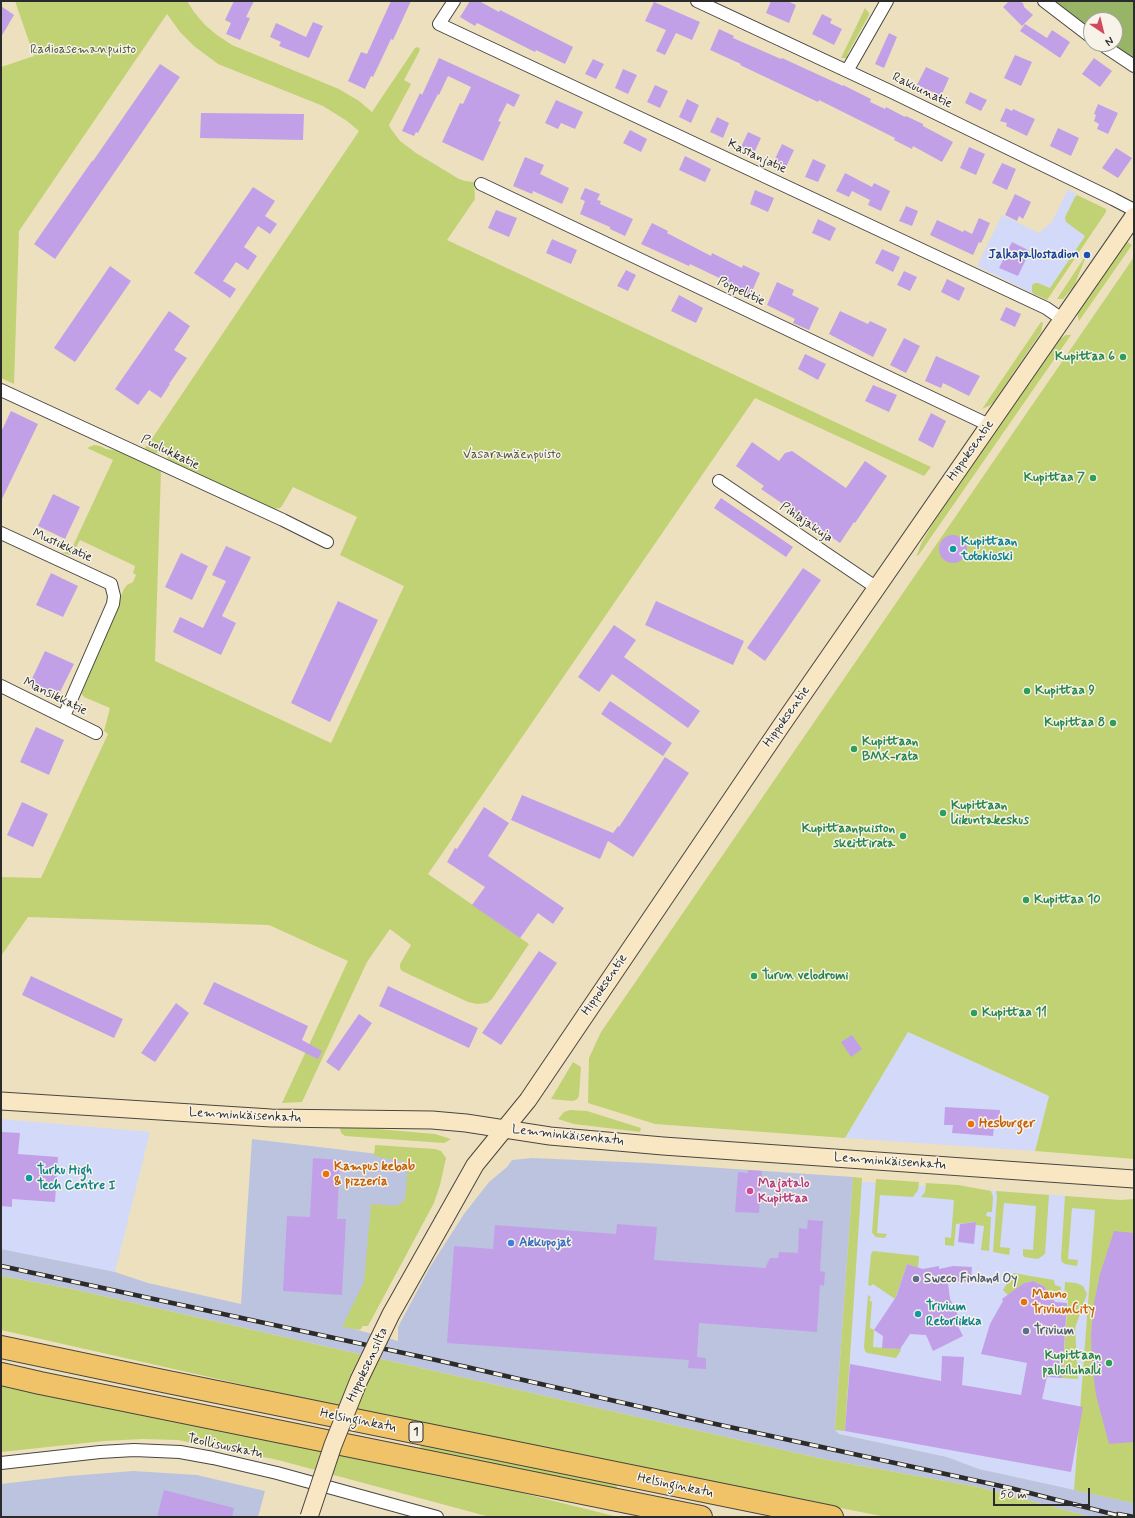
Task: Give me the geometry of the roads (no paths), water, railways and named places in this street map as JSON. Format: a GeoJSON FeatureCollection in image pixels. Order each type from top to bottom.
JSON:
{"type":"FeatureCollection","features":[{"type":"Feature","properties":{"kind":"highway","name":"Helsinginkatu"},"geometry":{"type":"LineString","coordinates":[[1,1347],[163,1382],[832,1517]]}},
{"type":"Feature","properties":{"kind":"highway","name":"Helsinginkatu"},"geometry":{"type":"LineString","coordinates":[[1,1374],[63,1388],[702,1517]]}},
{"type":"Feature","properties":{"kind":"street","name":"Kastanjatie"},"geometry":{"type":"LineString","coordinates":[[454,1],[439,24],[1046,308],[1062,319]]}},
{"type":"Feature","properties":{"kind":"street","name":"Rakuunatie"},"geometry":{"type":"LineString","coordinates":[[697,1],[847,71],[1134,210]]}},
{"type":"Feature","properties":{"kind":"street"},"geometry":{"type":"LineString","coordinates":[[847,71],[887,1]]}},
{"type":"Feature","properties":{"kind":"street"},"geometry":{"type":"LineString","coordinates":[[1044,1],[1083,31]]}},
{"type":"Feature","properties":{"kind":"street"},"geometry":{"type":"LineString","coordinates":[[1113,52],[1134,66]]}},
{"type":"Feature","properties":{"kind":"street","name":"Poppelitie"},"geometry":{"type":"LineString","coordinates":[[481,184],[989,426]]}},
{"type":"Feature","properties":{"kind":"street","name":"Hippoksentie"},"geometry":{"type":"LineString","coordinates":[[444,1220],[474,1165],[528,1100],[678,876],[1134,216]]}},
{"type":"Feature","properties":{"kind":"street","name":"Puolukkatie"},"geometry":{"type":"LineString","coordinates":[[1,390],[283,520],[327,542]]}},
{"type":"Feature","properties":{"kind":"street","name":"Pihlajakuja"},"geometry":{"type":"LineString","coordinates":[[719,481],[877,588]]}},
{"type":"Feature","properties":{"kind":"street","name":"Mustikkatie"},"geometry":{"type":"LineString","coordinates":[[1,533],[111,584],[114,596],[113,604],[64,716]]}},
{"type":"Feature","properties":{"kind":"street","name":"Mansikkatie"},"geometry":{"type":"LineString","coordinates":[[1,686],[96,733]]}},
{"type":"Feature","properties":{"kind":"street","name":"Lemminkäisenkatu"},"geometry":{"type":"LineString","coordinates":[[1,1101],[271,1118],[425,1120],[466,1123],[550,1136],[662,1146],[1134,1179]]}},
{"type":"Feature","properties":{"kind":"street","name":"Hippoksensilta"},"geometry":{"type":"LineString","coordinates":[[309,1517],[333,1445],[360,1380],[391,1314],[444,1220]]}},
{"type":"Feature","properties":{"kind":"street","name":"Teollisuuskatu"},"geometry":{"type":"LineString","coordinates":[[1,1463],[100,1452],[134,1450],[180,1452],[277,1473],[437,1517]]}},
{"type":"Feature","properties":{"kind":"railway"},"geometry":{"type":"LineString","coordinates":[[1,1266],[436,1360],[711,1423],[1010,1488],[1124,1517]]}},
{"type":"Feature","properties":{"kind":"railway"},"geometry":{"type":"LineString","coordinates":[[1118,1514],[1134,1517]]}},
{"type":"Feature","properties":{"kind":"place","name":"Jalkapallostadion"},"geometry":{"type":"Point","coordinates":[1087,255]}},
{"type":"Feature","properties":{"kind":"place","name":"Kupittaa 6"},"geometry":{"type":"Point","coordinates":[1123,357]}},
{"type":"Feature","properties":{"kind":"place","name":"Kupittaa 7"},"geometry":{"type":"Point","coordinates":[1093,478]}},
{"type":"Feature","properties":{"kind":"place","name":"Kupittaan totokioski"},"geometry":{"type":"Point","coordinates":[953,549]}},
{"type":"Feature","properties":{"kind":"place","name":"Kupittaa 9"},"geometry":{"type":"Point","coordinates":[1027,691]}},
{"type":"Feature","properties":{"kind":"place","name":"Kupittaa 8"},"geometry":{"type":"Point","coordinates":[1113,723]}},
{"type":"Feature","properties":{"kind":"place","name":"Kupittaan BMX-rata"},"geometry":{"type":"Point","coordinates":[854,749]}},
{"type":"Feature","properties":{"kind":"place","name":"Kupittaan liikuntakeskus"},"geometry":{"type":"Point","coordinates":[943,813]}},
{"type":"Feature","properties":{"kind":"place","name":"Kupittaanpuiston skeittirata"},"geometry":{"type":"Point","coordinates":[903,836]}},
{"type":"Feature","properties":{"kind":"place","name":"Kupittaa 10"},"geometry":{"type":"Point","coordinates":[1026,900]}},
{"type":"Feature","properties":{"kind":"place","name":"Turun velodromi"},"geometry":{"type":"Point","coordinates":[754,976]}},
{"type":"Feature","properties":{"kind":"place","name":"Kupittaa 11"},"geometry":{"type":"Point","coordinates":[974,1013]}},
{"type":"Feature","properties":{"kind":"place","name":"Hesburger"},"geometry":{"type":"Point","coordinates":[971,1124]}},
{"type":"Feature","properties":{"kind":"place","name":"Kampus kebab & pizzeria"},"geometry":{"type":"Point","coordinates":[326,1174]}},
{"type":"Feature","properties":{"kind":"place","name":"Turku High Tech Centre I"},"geometry":{"type":"Point","coordinates":[29,1178]}},
{"type":"Feature","properties":{"kind":"place","name":"Majatalo Kupittaa"},"geometry":{"type":"Point","coordinates":[750,1191]}},
{"type":"Feature","properties":{"kind":"place","name":"Akkupojat"},"geometry":{"type":"Point","coordinates":[511,1243]}},
{"type":"Feature","properties":{"kind":"place","name":"Sweco Finland Oy"},"geometry":{"type":"Point","coordinates":[916,1279]}},
{"type":"Feature","properties":{"kind":"place","name":"Mauno TriviumCity"},"geometry":{"type":"Point","coordinates":[1024,1302]}},
{"type":"Feature","properties":{"kind":"place","name":"Trivium Retoriikka"},"geometry":{"type":"Point","coordinates":[918,1314]}},
{"type":"Feature","properties":{"kind":"place","name":"Trivium"},"geometry":{"type":"Point","coordinates":[1026,1331]}},
{"type":"Feature","properties":{"kind":"place","name":"Kupittaan palloiluhalli"},"geometry":{"type":"Point","coordinates":[1109,1363]}},
{"type":"Feature","properties":{"kind":"park label","name":"Radioasemanpuisto"},"geometry":{"type":"Point","coordinates":[83,50]}},
{"type":"Feature","properties":{"kind":"park label","name":"Vasaramäenpuisto"},"geometry":{"type":"Point","coordinates":[512,455]}}]}
